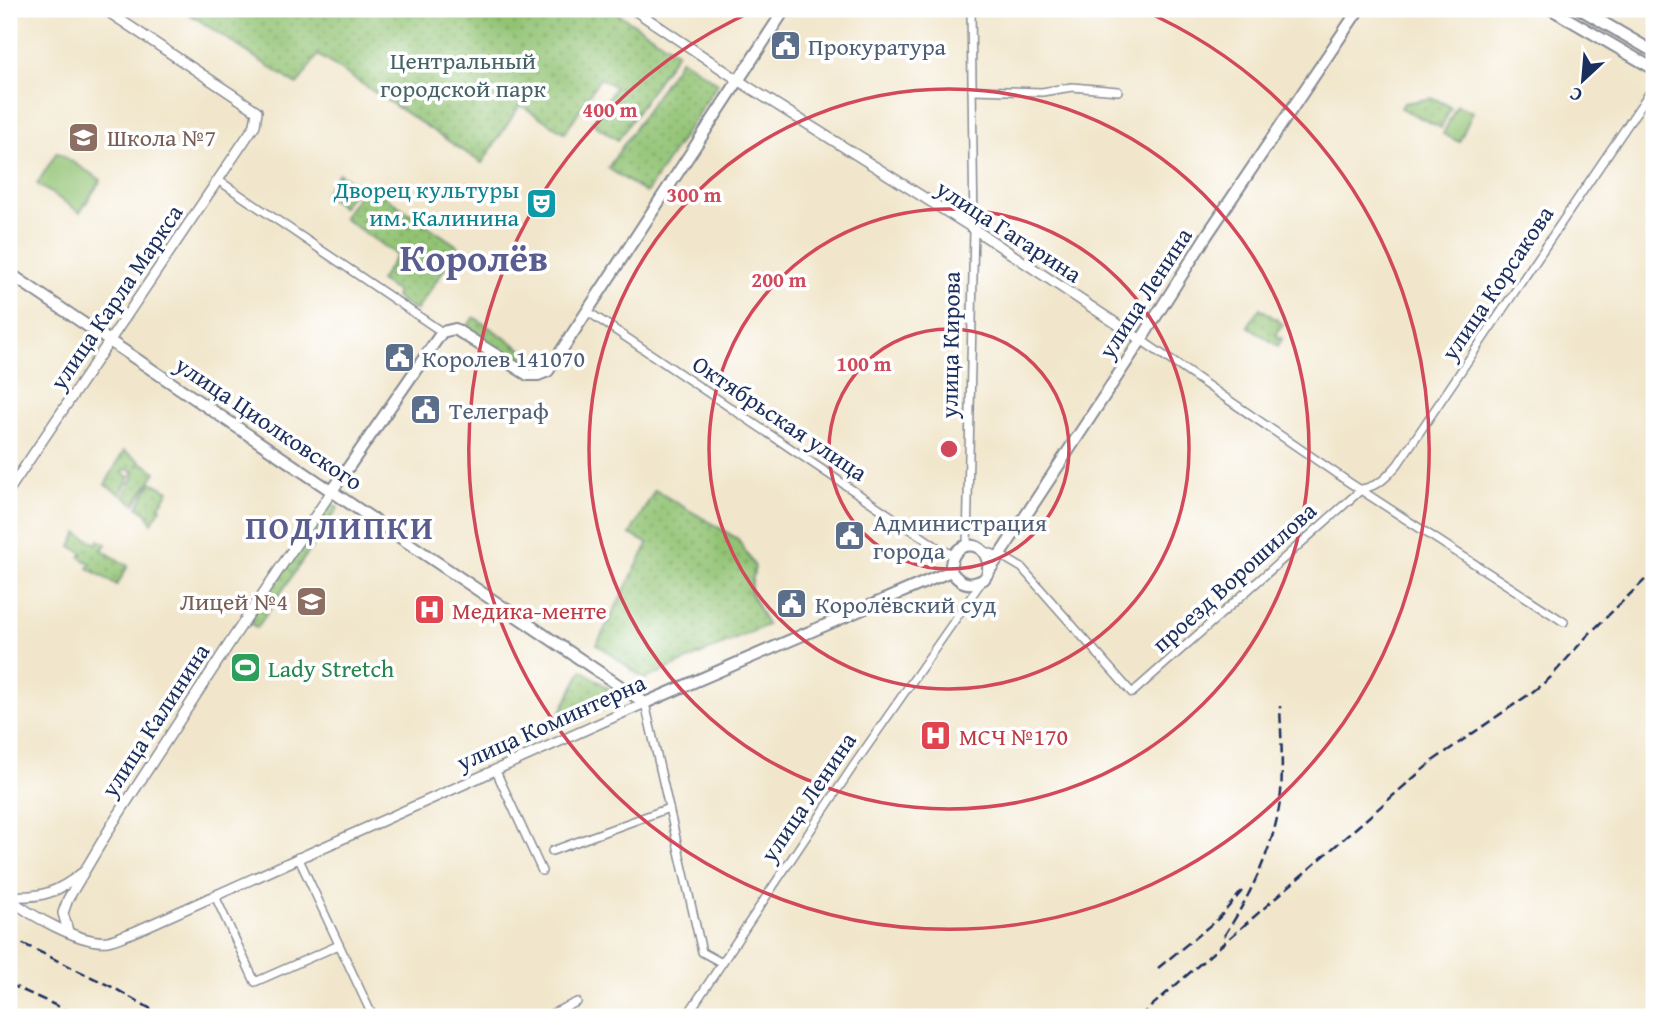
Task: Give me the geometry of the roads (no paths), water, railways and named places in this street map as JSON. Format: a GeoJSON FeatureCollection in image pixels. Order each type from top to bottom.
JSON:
{"type":"FeatureCollection","features":[{"type":"Feature","properties":{"kind":"main road"},"geometry":{"type":"LineString","coordinates":[[442,332],[455,329],[528,375],[548,371],[785,9]]}},
{"type":"Feature","properties":{"kind":"main road","name":"улица Ленина"},"geometry":{"type":"LineString","coordinates":[[986,575],[1141,340],[1206,235],[1359,9]]}},
{"type":"Feature","properties":{"kind":"main road"},"geometry":{"type":"LineString","coordinates":[[1551,9],[1654,69]]}},
{"type":"Feature","properties":{"kind":"main road"},"geometry":{"type":"LineString","coordinates":[[1580,9],[1654,52]]}},
{"type":"Feature","properties":{"kind":"main road","name":"улица Циолковского"},"geometry":{"type":"LineString","coordinates":[[9,273],[645,703]]}},
{"type":"Feature","properties":{"kind":"main road","name":"улица Калинина"},"geometry":{"type":"LineString","coordinates":[[332,491],[442,332]]}},
{"type":"Feature","properties":{"kind":"main road"},"geometry":{"type":"LineString","coordinates":[[967,545],[977,546],[985,551],[989,561],[986,575],[975,583],[965,584],[957,579],[951,571],[953,555],[958,549],[967,545]]}},
{"type":"Feature","properties":{"kind":"main road","name":"улица Коминтерна"},"geometry":{"type":"LineString","coordinates":[[645,703],[951,571]]}},
{"type":"Feature","properties":{"kind":"street","name":"улица Карла Маркса"},"geometry":{"type":"LineString","coordinates":[[9,490],[255,125],[257,111],[104,9]]}},
{"type":"Feature","properties":{"kind":"street","name":"улица Гагарина"},"geometry":{"type":"LineString","coordinates":[[633,9],[738,80],[974,229],[1564,622]]}},
{"type":"Feature","properties":{"kind":"street","name":"улица Кирова"},"geometry":{"type":"LineString","coordinates":[[967,545],[974,229],[971,9]]}},
{"type":"Feature","properties":{"kind":"street","name":"улица Корсакова"},"geometry":{"type":"LineString","coordinates":[[1362,489],[1378,486],[1398,464],[1654,86]]}},
{"type":"Feature","properties":{"kind":"street"},"geometry":{"type":"LineString","coordinates":[[972,90],[1042,92],[1072,87],[1118,91]]}},
{"type":"Feature","properties":{"kind":"street"},"geometry":{"type":"LineString","coordinates":[[218,180],[442,332]]}},
{"type":"Feature","properties":{"kind":"street","name":"Октябрьская улица"},"geometry":{"type":"LineString","coordinates":[[587,312],[937,547],[953,555]]}},
{"type":"Feature","properties":{"kind":"street","name":"проезд Ворошилова"},"geometry":{"type":"LineString","coordinates":[[998,555],[1022,568],[1132,694],[1362,489]]}},
{"type":"Feature","properties":{"kind":"street","name":"улица Калинина"},"geometry":{"type":"LineString","coordinates":[[68,931],[63,914],[68,899],[89,868],[113,823],[332,491]]}},
{"type":"Feature","properties":{"kind":"street"},"geometry":{"type":"LineString","coordinates":[[985,551],[998,555]]}},
{"type":"Feature","properties":{"kind":"street","name":"улица Ленина"},"geometry":{"type":"LineString","coordinates":[[686,1017],[854,765],[986,575]]}},
{"type":"Feature","properties":{"kind":"street"},"geometry":{"type":"LineString","coordinates":[[965,584],[967,602]]}},
{"type":"Feature","properties":{"kind":"street"},"geometry":{"type":"LineString","coordinates":[[645,703],[702,952],[722,963]]}},
{"type":"Feature","properties":{"kind":"street","name":"улица Коминтерна"},"geometry":{"type":"LineString","coordinates":[[9,897],[23,909],[52,926],[106,942],[134,932],[645,703]]}},
{"type":"Feature","properties":{"kind":"street"},"geometry":{"type":"LineString","coordinates":[[495,769],[542,871]]}},
{"type":"Feature","properties":{"kind":"street"},"geometry":{"type":"LineString","coordinates":[[552,851],[669,808]]}},
{"type":"Feature","properties":{"kind":"street"},"geometry":{"type":"LineString","coordinates":[[298,857],[371,1014]]}},
{"type":"Feature","properties":{"kind":"street"},"geometry":{"type":"LineString","coordinates":[[9,897],[31,897],[61,890],[89,868]]}},
{"type":"Feature","properties":{"kind":"street"},"geometry":{"type":"LineString","coordinates":[[215,896],[256,982],[339,945]]}},
{"type":"Feature","properties":{"kind":"street"},"geometry":{"type":"LineString","coordinates":[[23,909],[31,897]]}},
{"type":"Feature","properties":{"kind":"street"},"geometry":{"type":"LineString","coordinates":[[544,1017],[577,1002]]}},
{"type":"Feature","properties":{"kind":"railway"},"geometry":{"type":"LineString","coordinates":[[1139,1017],[1434,760],[1550,678],[1588,635],[1654,571]]}},
{"type":"Feature","properties":{"kind":"railway"},"geometry":{"type":"LineString","coordinates":[[1224,936],[1261,867],[1279,811],[1282,781],[1280,706]]}},
{"type":"Feature","properties":{"kind":"railway"},"geometry":{"type":"LineString","coordinates":[[1158,968],[1219,918],[1242,891]]}},
{"type":"Feature","properties":{"kind":"railway"},"geometry":{"type":"LineString","coordinates":[[9,937],[114,988],[165,1017]]}},
{"type":"Feature","properties":{"kind":"railway"},"geometry":{"type":"LineString","coordinates":[[9,984],[81,1017]]}},
{"type":"Feature","properties":{"kind":"place","name":"Прокуратура"},"geometry":{"type":"Point","coordinates":[785,46]}},
{"type":"Feature","properties":{"kind":"place","name":"Школа №7"},"geometry":{"type":"Point","coordinates":[84,137]}},
{"type":"Feature","properties":{"kind":"place","name":"Дворец культуры им. Калинина"},"geometry":{"type":"Point","coordinates":[542,203]}},
{"type":"Feature","properties":{"kind":"place","name":"Королев 141070"},"geometry":{"type":"Point","coordinates":[399,358]}},
{"type":"Feature","properties":{"kind":"place","name":"Телеграф"},"geometry":{"type":"Point","coordinates":[426,410]}},
{"type":"Feature","properties":{"kind":"place","name":"Администрация города"},"geometry":{"type":"Point","coordinates":[850,536]}},
{"type":"Feature","properties":{"kind":"place","name":"Лицей №4"},"geometry":{"type":"Point","coordinates":[311,601]}},
{"type":"Feature","properties":{"kind":"place","name":"Королёвский суд"},"geometry":{"type":"Point","coordinates":[792,604]}},
{"type":"Feature","properties":{"kind":"place","name":"Медика-менте"},"geometry":{"type":"Point","coordinates":[429,610]}},
{"type":"Feature","properties":{"kind":"place","name":"Lady Stretch"},"geometry":{"type":"Point","coordinates":[245,668]}},
{"type":"Feature","properties":{"kind":"place","name":"МСЧ №170"},"geometry":{"type":"Point","coordinates":[936,736]}},
{"type":"Feature","properties":{"kind":"district","name":"Королёв"},"geometry":{"type":"Point","coordinates":[474,257]}},
{"type":"Feature","properties":{"kind":"district","name":"ПОДЛИПКИ"},"geometry":{"type":"Point","coordinates":[340,527]}},
{"type":"Feature","properties":{"kind":"park label","name":"Центральный городской парк"},"geometry":{"type":"Point","coordinates":[463,74]}}]}
